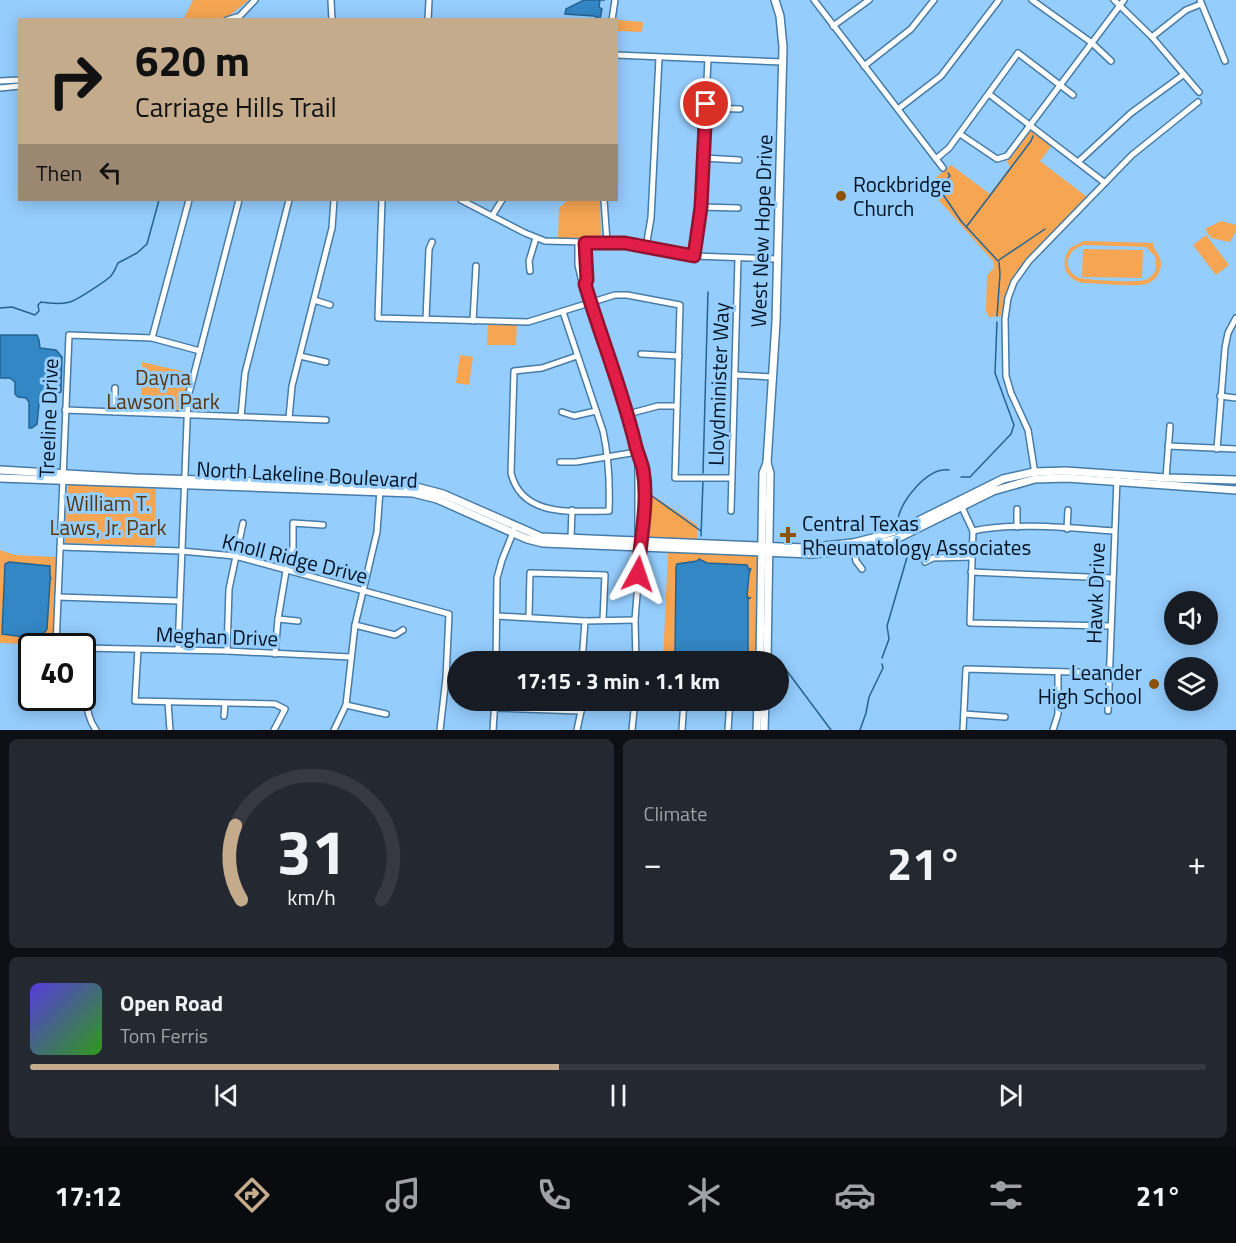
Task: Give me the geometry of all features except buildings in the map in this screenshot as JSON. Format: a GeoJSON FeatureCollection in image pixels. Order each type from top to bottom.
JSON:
{"type":"FeatureCollection","features":[{"type":"Feature","properties":{"kind":"main road","name":"West New Hope Drive"},"geometry":{"type":"LineString","coordinates":[[767,651],[763,473],[767,463],[773,376],[782,62],[780,16],[775,0]]}},
{"type":"Feature","properties":{"kind":"main road","name":"North Lakeline Boulevard"},"geometry":{"type":"LineString","coordinates":[[0,470],[63,477]]}},
{"type":"Feature","properties":{"kind":"main road","name":"North Lakeline Boulevard"},"geometry":{"type":"LineString","coordinates":[[0,478],[63,477],[380,489],[426,495],[541,537],[765,549],[812,554],[898,538],[960,503],[1035,475],[1236,480]]}},
{"type":"Feature","properties":{"kind":"main road","name":"North Lakeline Boulevard"},"geometry":{"type":"LineString","coordinates":[[1117,478],[1236,490]]}},
{"type":"Feature","properties":{"kind":"main road","name":"North Lakeline Boulevard"},"geometry":{"type":"LineString","coordinates":[[514,529],[543,543],[639,543]]}},
{"type":"Feature","properties":{"kind":"main road","name":"West New Hope Drive"},"geometry":{"type":"LineString","coordinates":[[760,651],[760,612],[765,549]]}},
{"type":"Feature","properties":{"kind":"main road"},"geometry":{"type":"LineString","coordinates":[[760,612],[764,617],[764,637],[767,643]]}},
{"type":"Feature","properties":{"kind":"main road"},"geometry":{"type":"LineString","coordinates":[[757,730],[758,711]]}},
{"type":"Feature","properties":{"kind":"main road"},"geometry":{"type":"LineString","coordinates":[[764,730],[765,711]]}},
{"type":"Feature","properties":{"kind":"street"},"geometry":{"type":"LineString","coordinates":[[238,18],[255,0]]}},
{"type":"Feature","properties":{"kind":"street"},"geometry":{"type":"LineString","coordinates":[[331,0],[332,18]]}},
{"type":"Feature","properties":{"kind":"street"},"geometry":{"type":"LineString","coordinates":[[428,18],[429,0]]}},
{"type":"Feature","properties":{"kind":"street"},"geometry":{"type":"LineString","coordinates":[[612,18],[615,0]]}},
{"type":"Feature","properties":{"kind":"street"},"geometry":{"type":"LineString","coordinates":[[814,0],[943,168]]}},
{"type":"Feature","properties":{"kind":"street"},"geometry":{"type":"LineString","coordinates":[[833,26],[869,0]]}},
{"type":"Feature","properties":{"kind":"street"},"geometry":{"type":"LineString","coordinates":[[864,66],[911,29],[934,0]]}},
{"type":"Feature","properties":{"kind":"street"},"geometry":{"type":"LineString","coordinates":[[898,110],[941,76],[999,0]]}},
{"type":"Feature","properties":{"kind":"street"},"geometry":{"type":"LineString","coordinates":[[1032,0],[1092,43],[1111,61]]}},
{"type":"Feature","properties":{"kind":"street"},"geometry":{"type":"LineString","coordinates":[[1114,0],[1122,2],[1199,92]]}},
{"type":"Feature","properties":{"kind":"street"},"geometry":{"type":"LineString","coordinates":[[960,134],[993,157],[1000,159],[1007,156],[1122,2]]}},
{"type":"Feature","properties":{"kind":"street"},"geometry":{"type":"LineString","coordinates":[[1152,37],[1200,2],[1225,61]]}},
{"type":"Feature","properties":{"kind":"street"},"geometry":{"type":"LineString","coordinates":[[936,159],[960,134],[1018,53],[1073,95]]}},
{"type":"Feature","properties":{"kind":"street"},"geometry":{"type":"LineString","coordinates":[[618,55],[782,62]]}},
{"type":"Feature","properties":{"kind":"street"},"geometry":{"type":"LineString","coordinates":[[646,246],[651,218],[659,58]]}},
{"type":"Feature","properties":{"kind":"street"},"geometry":{"type":"LineString","coordinates":[[694,256],[701,204],[708,59]]}},
{"type":"Feature","properties":{"kind":"street"},"geometry":{"type":"LineString","coordinates":[[1078,162],[1131,112],[1183,75]]}},
{"type":"Feature","properties":{"kind":"street"},"geometry":{"type":"LineString","coordinates":[[0,81],[18,80]]}},
{"type":"Feature","properties":{"kind":"street"},"geometry":{"type":"LineString","coordinates":[[0,88],[18,86]]}},
{"type":"Feature","properties":{"kind":"street"},"geometry":{"type":"LineString","coordinates":[[989,94],[1105,183]]}},
{"type":"Feature","properties":{"kind":"street"},"geometry":{"type":"LineString","coordinates":[[1035,475],[1030,436],[1006,376],[1005,319],[1008,298],[1014,282],[1024,267],[1137,150],[1198,102]]}},
{"type":"Feature","properties":{"kind":"street"},"geometry":{"type":"LineString","coordinates":[[706,105],[740,109]]}},
{"type":"Feature","properties":{"kind":"street"},"geometry":{"type":"LineString","coordinates":[[704,155],[739,160]]}},
{"type":"Feature","properties":{"kind":"street"},"geometry":{"type":"LineString","coordinates":[[189,201],[152,338],[200,351]]}},
{"type":"Feature","properties":{"kind":"street"},"geometry":{"type":"LineString","coordinates":[[178,650],[188,397],[239,201]]}},
{"type":"Feature","properties":{"kind":"street"},"geometry":{"type":"LineString","coordinates":[[241,417],[244,373],[289,201]]}},
{"type":"Feature","properties":{"kind":"street"},"geometry":{"type":"LineString","coordinates":[[290,418],[292,386],[332,228],[334,201]]}},
{"type":"Feature","properties":{"kind":"street"},"geometry":{"type":"LineString","coordinates":[[382,201],[378,318],[528,322],[615,295],[627,295],[680,305],[675,478],[731,478]]}},
{"type":"Feature","properties":{"kind":"street"},"geometry":{"type":"LineString","coordinates":[[463,201],[536,238],[557,243],[607,242],[646,246],[694,256],[777,260]]}},
{"type":"Feature","properties":{"kind":"street"},"geometry":{"type":"LineString","coordinates":[[492,216],[501,201]]}},
{"type":"Feature","properties":{"kind":"street"},"geometry":{"type":"LineString","coordinates":[[604,201],[607,242]]}},
{"type":"Feature","properties":{"kind":"street"},"geometry":{"type":"LineString","coordinates":[[701,204],[738,208]]}},
{"type":"Feature","properties":{"kind":"street"},"geometry":{"type":"LineString","coordinates":[[530,271],[529,261],[536,238]]}},
{"type":"Feature","properties":{"kind":"street"},"geometry":{"type":"LineString","coordinates":[[426,319],[429,249],[432,242]]}},
{"type":"Feature","properties":{"kind":"street"},"geometry":{"type":"LineString","coordinates":[[581,243],[587,280],[585,284],[628,414],[642,468],[644,488],[635,620],[636,651]]}},
{"type":"Feature","properties":{"kind":"street","name":"Lloydminister Way"},"geometry":{"type":"LineString","coordinates":[[731,511],[738,258]]}},
{"type":"Feature","properties":{"kind":"street"},"geometry":{"type":"LineString","coordinates":[[473,321],[476,266]]}},
{"type":"Feature","properties":{"kind":"street"},"geometry":{"type":"LineString","coordinates":[[314,300],[330,305]]}},
{"type":"Feature","properties":{"kind":"street"},"geometry":{"type":"LineString","coordinates":[[563,312],[596,411],[609,457],[609,511],[550,509],[535,505],[523,497],[515,486],[511,466],[514,371],[542,368],[577,356]]}},
{"type":"Feature","properties":{"kind":"street"},"geometry":{"type":"LineString","coordinates":[[1216,449],[1225,348],[1228,333],[1236,318]]}},
{"type":"Feature","properties":{"kind":"street","name":"Treeline Drive"},"geometry":{"type":"LineString","coordinates":[[57,633],[69,335],[152,338]]}},
{"type":"Feature","properties":{"kind":"street"},"geometry":{"type":"LineString","coordinates":[[640,354],[679,356]]}},
{"type":"Feature","properties":{"kind":"street"},"geometry":{"type":"LineString","coordinates":[[300,356],[326,363]]}},
{"type":"Feature","properties":{"kind":"street"},"geometry":{"type":"LineString","coordinates":[[735,375],[773,376]]}},
{"type":"Feature","properties":{"kind":"street"},"geometry":{"type":"LineString","coordinates":[[115,387],[115,412]]}},
{"type":"Feature","properties":{"kind":"street"},"geometry":{"type":"LineString","coordinates":[[1220,396],[1236,398]]}},
{"type":"Feature","properties":{"kind":"street"},"geometry":{"type":"LineString","coordinates":[[628,414],[658,406],[677,406]]}},
{"type":"Feature","properties":{"kind":"street"},"geometry":{"type":"LineString","coordinates":[[65,410],[326,420]]}},
{"type":"Feature","properties":{"kind":"street"},"geometry":{"type":"LineString","coordinates":[[562,412],[574,416],[596,411]]}},
{"type":"Feature","properties":{"kind":"street"},"geometry":{"type":"LineString","coordinates":[[1166,478],[1170,426]]}},
{"type":"Feature","properties":{"kind":"street"},"geometry":{"type":"LineString","coordinates":[[1168,446],[1236,449]]}},
{"type":"Feature","properties":{"kind":"street"},"geometry":{"type":"LineString","coordinates":[[560,462],[576,462],[638,452]]}},
{"type":"Feature","properties":{"kind":"street","name":"Hawk Drive"},"geometry":{"type":"LineString","coordinates":[[1108,711],[1117,478]]}},
{"type":"Feature","properties":{"kind":"street"},"geometry":{"type":"LineString","coordinates":[[334,730],[346,705],[355,625],[377,532],[380,489]]}},
{"type":"Feature","properties":{"kind":"street"},"geometry":{"type":"LineString","coordinates":[[960,503],[973,531],[970,623],[1110,626]]}},
{"type":"Feature","properties":{"kind":"street"},"geometry":{"type":"LineString","coordinates":[[1017,509],[1017,527]]}},
{"type":"Feature","properties":{"kind":"street"},"geometry":{"type":"LineString","coordinates":[[571,538],[572,510]]}},
{"type":"Feature","properties":{"kind":"street"},"geometry":{"type":"LineString","coordinates":[[1067,529],[1068,510]]}},
{"type":"Feature","properties":{"kind":"street"},"geometry":{"type":"LineString","coordinates":[[227,651],[229,589],[243,523]]}},
{"type":"Feature","properties":{"kind":"street"},"geometry":{"type":"LineString","coordinates":[[275,654],[286,571],[293,548],[293,523],[323,525]]}},
{"type":"Feature","properties":{"kind":"street"},"geometry":{"type":"LineString","coordinates":[[973,531],[994,527],[1114,531]]}},
{"type":"Feature","properties":{"kind":"street"},"geometry":{"type":"LineString","coordinates":[[496,651],[499,568],[514,529]]}},
{"type":"Feature","properties":{"kind":"street"},"geometry":{"type":"LineString","coordinates":[[854,546],[856,561],[862,568]]}},
{"type":"Feature","properties":{"kind":"street","name":"Knoll Ridge Drive"},"geometry":{"type":"LineString","coordinates":[[60,547],[181,551],[235,556],[448,614],[447,678],[440,730]]}},
{"type":"Feature","properties":{"kind":"street"},"geometry":{"type":"LineString","coordinates":[[925,562],[933,558],[972,558]]}},
{"type":"Feature","properties":{"kind":"street"},"geometry":{"type":"LineString","coordinates":[[971,572],[1112,578]]}},
{"type":"Feature","properties":{"kind":"street"},"geometry":{"type":"LineString","coordinates":[[529,616],[530,573],[605,575],[603,620]]}},
{"type":"Feature","properties":{"kind":"street"},"geometry":{"type":"LineString","coordinates":[[58,597],[179,602]]}},
{"type":"Feature","properties":{"kind":"street"},"geometry":{"type":"LineString","coordinates":[[497,616],[529,616],[585,621],[635,620]]}},
{"type":"Feature","properties":{"kind":"street"},"geometry":{"type":"LineString","coordinates":[[278,619],[298,621]]}},
{"type":"Feature","properties":{"kind":"street"},"geometry":{"type":"LineString","coordinates":[[583,651],[585,621]]}},
{"type":"Feature","properties":{"kind":"street"},"geometry":{"type":"LineString","coordinates":[[355,625],[395,635],[403,630]]}},
{"type":"Feature","properties":{"kind":"street","name":"Meghan Drive"},"geometry":{"type":"LineString","coordinates":[[96,648],[351,657]]}},
{"type":"Feature","properties":{"kind":"street"},"geometry":{"type":"LineString","coordinates":[[138,649],[135,701],[275,704],[285,709],[274,730]]}},
{"type":"Feature","properties":{"kind":"street"},"geometry":{"type":"LineString","coordinates":[[963,730],[966,669],[1108,673]]}},
{"type":"Feature","properties":{"kind":"street"},"geometry":{"type":"LineString","coordinates":[[1053,730],[1058,714],[1058,672]]}},
{"type":"Feature","properties":{"kind":"street"},"geometry":{"type":"LineString","coordinates":[[168,702],[170,730]]}},
{"type":"Feature","properties":{"kind":"street"},"geometry":{"type":"LineString","coordinates":[[224,716],[225,704]]}},
{"type":"Feature","properties":{"kind":"street"},"geometry":{"type":"LineString","coordinates":[[346,705],[386,714]]}},
{"type":"Feature","properties":{"kind":"street"},"geometry":{"type":"LineString","coordinates":[[89,711],[96,730]]}},
{"type":"Feature","properties":{"kind":"street"},"geometry":{"type":"LineString","coordinates":[[493,730],[494,711]]}},
{"type":"Feature","properties":{"kind":"street"},"geometry":{"type":"LineString","coordinates":[[577,730],[581,711]]}},
{"type":"Feature","properties":{"kind":"street"},"geometry":{"type":"LineString","coordinates":[[632,730],[634,711]]}},
{"type":"Feature","properties":{"kind":"street"},"geometry":{"type":"LineString","coordinates":[[682,730],[683,711]]}},
{"type":"Feature","properties":{"kind":"street"},"geometry":{"type":"LineString","coordinates":[[728,730],[729,711]]}},
{"type":"Feature","properties":{"kind":"street"},"geometry":{"type":"LineString","coordinates":[[964,714],[1005,717]]}},
{"type":"Feature","properties":{"kind":"green space"},"geometry":{"type":"Polygon","coordinates":[[[193,0],[249,0],[226,18],[184,18],[193,0]]]}},
{"type":"Feature","properties":{"kind":"green space"},"geometry":{"type":"Polygon","coordinates":[[[618,20],[643,22],[642,32],[618,31],[618,20]]]}},
{"type":"Feature","properties":{"kind":"green space"},"geometry":{"type":"Polygon","coordinates":[[[1032,129],[1053,144],[1040,161],[1087,197],[1016,272],[1009,285],[1001,316],[989,317],[986,311],[987,275],[994,268],[993,261],[926,186],[951,165],[990,194],[1010,167],[1007,161],[1032,129]]]}},
{"type":"Feature","properties":{"kind":"green space"},"geometry":{"type":"Polygon","coordinates":[[[567,201],[600,201],[601,239],[558,239],[559,208],[567,201]]]}},
{"type":"Feature","properties":{"kind":"green space"},"geometry":{"type":"Polygon","coordinates":[[[1221,221],[1236,225],[1236,231],[1230,242],[1211,238],[1205,229],[1221,221]]]}},
{"type":"Feature","properties":{"kind":"green space"},"geometry":{"type":"Polygon","coordinates":[[[1206,235],[1229,265],[1216,275],[1193,245],[1206,235]]]}},
{"type":"Feature","properties":{"kind":"green space"},"geometry":{"type":"Polygon","coordinates":[[[1084,241],[1153,243],[1161,261],[1161,267],[1158,275],[1149,283],[1127,285],[1083,283],[1072,278],[1066,270],[1065,259],[1070,248],[1084,241]],[[1084,245],[1073,251],[1068,265],[1073,274],[1079,278],[1145,280],[1154,273],[1156,263],[1155,256],[1146,247],[1084,245]]]}},
{"type":"Feature","properties":{"kind":"green space"},"geometry":{"type":"Polygon","coordinates":[[[1083,249],[1143,250],[1142,278],[1082,277],[1083,249]]]}},
{"type":"Feature","properties":{"kind":"green space"},"geometry":{"type":"Polygon","coordinates":[[[488,324],[517,324],[516,345],[487,345],[488,324]]]}},
{"type":"Feature","properties":{"kind":"green space"},"geometry":{"type":"Polygon","coordinates":[[[460,355],[473,357],[469,385],[456,383],[460,355]]]}},
{"type":"Feature","properties":{"kind":"green space","name":"Dayna Lawson Park"},"geometry":{"type":"Polygon","coordinates":[[[142,362],[190,373],[182,409],[178,411],[141,410],[142,362]]]}},
{"type":"Feature","properties":{"kind":"green space","name":"William T. Laws, Jr. Park"},"geometry":{"type":"Polygon","coordinates":[[[68,482],[156,489],[155,546],[65,543],[68,482]]]}},
{"type":"Feature","properties":{"kind":"green space"},"geometry":{"type":"Polygon","coordinates":[[[646,491],[697,525],[697,541],[646,538],[646,491]]]}},
{"type":"Feature","properties":{"kind":"green space"},"geometry":{"type":"Polygon","coordinates":[[[0,550],[15,555],[56,557],[53,633],[18,633],[18,644],[0,643],[0,550]]]}},
{"type":"Feature","properties":{"kind":"green space"},"geometry":{"type":"Polygon","coordinates":[[[668,551],[757,556],[757,651],[663,651],[668,551]]]}},
{"type":"Feature","properties":{"kind":"water"},"geometry":{"type":"Polygon","coordinates":[[[584,0],[600,0],[599,7],[602,9],[600,18],[598,18],[565,14],[566,9],[584,0]]]}},
{"type":"Feature","properties":{"kind":"water"},"geometry":{"type":"Polygon","coordinates":[[[0,335],[37,335],[40,348],[56,350],[62,357],[61,392],[40,394],[37,424],[32,428],[29,428],[29,402],[26,398],[15,394],[15,382],[10,378],[0,378],[0,335]]]}},
{"type":"Feature","properties":{"kind":"water"},"geometry":{"type":"Polygon","coordinates":[[[699,559],[707,563],[747,565],[749,570],[751,568],[747,597],[750,598],[748,599],[748,651],[675,651],[676,567],[677,564],[699,559]]]}},
{"type":"Feature","properties":{"kind":"water"},"geometry":{"type":"Polygon","coordinates":[[[9,562],[50,566],[47,629],[44,633],[18,633],[18,636],[2,634],[5,564],[9,562]]]}},
{"type":"Feature","properties":{"kind":"waterway"},"geometry":{"type":"LineString","coordinates":[[967,226],[1033,136]]}},
{"type":"Feature","properties":{"kind":"waterway"},"geometry":{"type":"LineString","coordinates":[[948,173],[950,176],[938,187],[961,221],[998,261]]}},
{"type":"Feature","properties":{"kind":"waterway"},"geometry":{"type":"LineString","coordinates":[[0,308],[12,307],[35,315],[39,311],[38,305],[41,302],[59,304],[70,302],[98,286],[111,276],[118,263],[137,253],[147,244],[159,201]]}},
{"type":"Feature","properties":{"kind":"waterway"},"geometry":{"type":"LineString","coordinates":[[999,260],[1045,229]]}},
{"type":"Feature","properties":{"kind":"waterway"},"geometry":{"type":"LineString","coordinates":[[997,316],[999,262]]}},
{"type":"Feature","properties":{"kind":"waterway"},"geometry":{"type":"LineString","coordinates":[[703,473],[708,292]]}},
{"type":"Feature","properties":{"kind":"waterway"},"geometry":{"type":"LineString","coordinates":[[961,477],[970,477],[1011,434],[1014,425],[995,373],[997,322]]}},
{"type":"Feature","properties":{"kind":"waterway"},"geometry":{"type":"LineString","coordinates":[[898,519],[904,503],[924,479],[941,470],[949,470]]}},
{"type":"Feature","properties":{"kind":"waterway"},"geometry":{"type":"LineString","coordinates":[[701,536],[703,481]]}},
{"type":"Feature","properties":{"kind":"waterway"},"geometry":{"type":"LineString","coordinates":[[652,496],[701,531]]}},
{"type":"Feature","properties":{"kind":"waterway"},"geometry":{"type":"LineString","coordinates":[[882,658],[889,639],[887,626],[908,554],[907,543]]}},
{"type":"Feature","properties":{"kind":"waterway"},"geometry":{"type":"LineString","coordinates":[[860,730],[869,697],[883,668],[882,664]]}},
{"type":"Feature","properties":{"kind":"waterway"},"geometry":{"type":"LineString","coordinates":[[789,674],[831,730]]}},
{"type":"Feature","properties":{"kind":"place","name":"Rockbridge Church"},"geometry":{"type":"Point","coordinates":[841,196]}},
{"type":"Feature","properties":{"kind":"place","name":"Central Texas Rheumatology Associates"},"geometry":{"type":"Point","coordinates":[788,535]}},
{"type":"Feature","properties":{"kind":"place","name":"Leander High School"},"geometry":{"type":"Point","coordinates":[1154,684]}},
{"type":"Feature","properties":{"kind":"route"},"geometry":{"type":"LineString","coordinates":[[638,574],[643,537],[642,468],[628,414],[585,284],[587,280],[585,243],[625,243],[694,256],[701,207],[706,104]]}}]}
